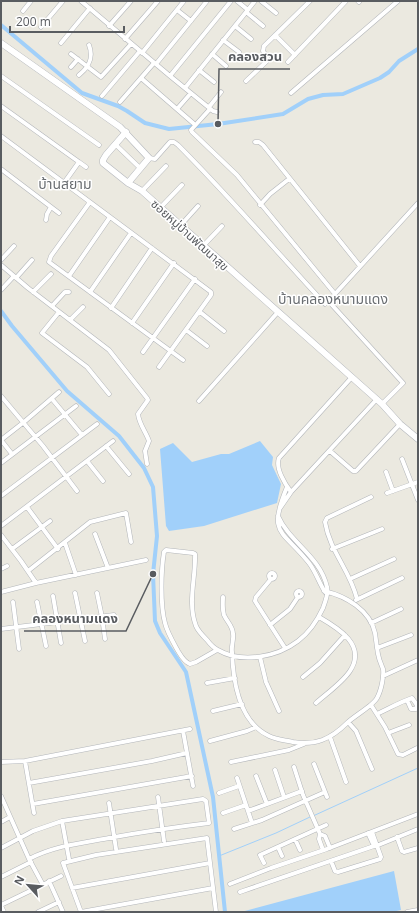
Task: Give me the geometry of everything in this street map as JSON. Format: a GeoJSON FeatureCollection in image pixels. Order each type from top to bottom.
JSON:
{"type":"FeatureCollection","features":[{"type":"Feature","properties":{"kind":"street"},"geometry":{"type":"LineString","coordinates":[[23,11],[31,1]]}},
{"type":"Feature","properties":{"kind":"street"},"geometry":{"type":"LineString","coordinates":[[41,27],[63,1]]}},
{"type":"Feature","properties":{"kind":"street"},"geometry":{"type":"LineString","coordinates":[[81,1],[190,93],[217,112]]}},
{"type":"Feature","properties":{"kind":"street"},"geometry":{"type":"LineString","coordinates":[[109,26],[132,1]]}},
{"type":"Feature","properties":{"kind":"street"},"geometry":{"type":"LineString","coordinates":[[125,39],[158,1]]}},
{"type":"Feature","properties":{"kind":"street"},"geometry":{"type":"LineString","coordinates":[[102,96],[184,1]]}},
{"type":"Feature","properties":{"kind":"street"},"geometry":{"type":"LineString","coordinates":[[120,102],[155,64],[207,1]]}},
{"type":"Feature","properties":{"kind":"street"},"geometry":{"type":"LineString","coordinates":[[170,76],[230,1]]}},
{"type":"Feature","properties":{"kind":"street"},"geometry":{"type":"LineString","coordinates":[[237,1],[263,26]]}},
{"type":"Feature","properties":{"kind":"street"},"geometry":{"type":"LineString","coordinates":[[185,88],[255,1]]}},
{"type":"Feature","properties":{"kind":"street"},"geometry":{"type":"LineString","coordinates":[[261,1],[276,13]]}},
{"type":"Feature","properties":{"kind":"street"},"geometry":{"type":"LineString","coordinates":[[246,81],[267,62],[268,58],[262,50],[275,35],[310,1]]}},
{"type":"Feature","properties":{"kind":"street"},"geometry":{"type":"LineString","coordinates":[[288,62],[346,1]]}},
{"type":"Feature","properties":{"kind":"street"},"geometry":{"type":"LineString","coordinates":[[291,93],[398,1]]}},
{"type":"Feature","properties":{"kind":"street"},"geometry":{"type":"LineString","coordinates":[[61,43],[90,8]]}},
{"type":"Feature","properties":{"kind":"street"},"geometry":{"type":"LineString","coordinates":[[177,10],[191,21]]}},
{"type":"Feature","properties":{"kind":"street"},"geometry":{"type":"LineString","coordinates":[[235,26],[251,40]]}},
{"type":"Feature","properties":{"kind":"street"},"geometry":{"type":"LineString","coordinates":[[275,35],[295,55]]}},
{"type":"Feature","properties":{"kind":"street"},"geometry":{"type":"LineString","coordinates":[[223,40],[239,52]]}},
{"type":"Feature","properties":{"kind":"street"},"geometry":{"type":"LineString","coordinates":[[1,43],[126,132],[149,158]]}},
{"type":"Feature","properties":{"kind":"street"},"geometry":{"type":"LineString","coordinates":[[71,54],[102,76],[131,44]]}},
{"type":"Feature","properties":{"kind":"street"},"geometry":{"type":"LineString","coordinates":[[79,75],[88,67],[92,55],[89,45]]}},
{"type":"Feature","properties":{"kind":"street"},"geometry":{"type":"LineString","coordinates":[[212,54],[226,66]]}},
{"type":"Feature","properties":{"kind":"street"},"geometry":{"type":"LineString","coordinates":[[71,67],[78,59]]}},
{"type":"Feature","properties":{"kind":"street"},"geometry":{"type":"LineString","coordinates":[[199,70],[214,82]]}},
{"type":"Feature","properties":{"kind":"street"},"geometry":{"type":"LineString","coordinates":[[1,76],[99,145]]}},
{"type":"Feature","properties":{"kind":"street"},"geometry":{"type":"LineString","coordinates":[[141,78],[193,123]]}},
{"type":"Feature","properties":{"kind":"street"},"geometry":{"type":"LineString","coordinates":[[221,92],[200,121],[191,130],[237,175],[260,205],[335,294]]}},
{"type":"Feature","properties":{"kind":"street"},"geometry":{"type":"LineString","coordinates":[[177,109],[190,93]]}},
{"type":"Feature","properties":{"kind":"street"},"geometry":{"type":"LineString","coordinates":[[1,106],[86,167]]}},
{"type":"Feature","properties":{"kind":"street","name":"ซอยหมู่บ้านพัฒนาสุข"},"geometry":{"type":"LineString","coordinates":[[126,132],[105,157],[103,163],[128,183],[142,191],[377,399],[400,424],[418,439]]}},
{"type":"Feature","properties":{"kind":"street"},"geometry":{"type":"LineString","coordinates":[[1,136],[210,290],[212,293],[200,312],[159,367]]}},
{"type":"Feature","properties":{"kind":"street"},"geometry":{"type":"LineString","coordinates":[[128,183],[149,158],[155,158],[170,142],[174,142],[212,179],[276,251],[326,304]]}},
{"type":"Feature","properties":{"kind":"street"},"geometry":{"type":"LineString","coordinates":[[255,142],[259,142],[263,145],[360,266]]}},
{"type":"Feature","properties":{"kind":"street"},"geometry":{"type":"LineString","coordinates":[[115,144],[140,168]]}},
{"type":"Feature","properties":{"kind":"street"},"geometry":{"type":"LineString","coordinates":[[64,183],[79,162]]}},
{"type":"Feature","properties":{"kind":"street"},"geometry":{"type":"LineString","coordinates":[[142,191],[166,166]]}},
{"type":"Feature","properties":{"kind":"street"},"geometry":{"type":"LineString","coordinates":[[1,169],[59,213]]}},
{"type":"Feature","properties":{"kind":"street"},"geometry":{"type":"LineString","coordinates":[[260,205],[270,194],[290,180]]}},
{"type":"Feature","properties":{"kind":"street"},"geometry":{"type":"LineString","coordinates":[[161,208],[182,185]]}},
{"type":"Feature","properties":{"kind":"street"},"geometry":{"type":"LineString","coordinates":[[90,202],[49,258],[50,263],[183,360]]}},
{"type":"Feature","properties":{"kind":"street"},"geometry":{"type":"LineString","coordinates":[[382,404],[403,383],[332,305],[331,299],[418,203]]}},
{"type":"Feature","properties":{"kind":"street"},"geometry":{"type":"LineString","coordinates":[[180,225],[198,206]]}},
{"type":"Feature","properties":{"kind":"street"},"geometry":{"type":"LineString","coordinates":[[46,220],[47,214],[51,207]]}},
{"type":"Feature","properties":{"kind":"street"},"geometry":{"type":"LineString","coordinates":[[69,276],[110,217]]}},
{"type":"Feature","properties":{"kind":"street"},"geometry":{"type":"LineString","coordinates":[[203,246],[222,226]]}},
{"type":"Feature","properties":{"kind":"street"},"geometry":{"type":"LineString","coordinates":[[90,292],[132,233]]}},
{"type":"Feature","properties":{"kind":"street"},"geometry":{"type":"LineString","coordinates":[[1,260],[14,246]]}},
{"type":"Feature","properties":{"kind":"street"},"geometry":{"type":"LineString","coordinates":[[111,308],[152,248]]}},
{"type":"Feature","properties":{"kind":"street"},"geometry":{"type":"LineString","coordinates":[[1,290],[32,260]]}},
{"type":"Feature","properties":{"kind":"street"},"geometry":{"type":"LineString","coordinates":[[132,323],[174,263]]}},
{"type":"Feature","properties":{"kind":"street"},"geometry":{"type":"LineString","coordinates":[[1,265],[112,354],[148,399],[138,414],[149,441],[145,451],[147,464]]}},
{"type":"Feature","properties":{"kind":"street"},"geometry":{"type":"LineString","coordinates":[[33,292],[51,274]]}},
{"type":"Feature","properties":{"kind":"street"},"geometry":{"type":"LineString","coordinates":[[143,352],[195,279]]}},
{"type":"Feature","properties":{"kind":"street"},"geometry":{"type":"LineString","coordinates":[[52,306],[65,292],[69,292]]}},
{"type":"Feature","properties":{"kind":"street"},"geometry":{"type":"LineString","coordinates":[[70,320],[83,307]]}},
{"type":"Feature","properties":{"kind":"street"},"geometry":{"type":"LineString","coordinates":[[59,312],[42,333],[87,367],[109,394]]}},
{"type":"Feature","properties":{"kind":"street"},"geometry":{"type":"LineString","coordinates":[[200,312],[224,331]]}},
{"type":"Feature","properties":{"kind":"street"},"geometry":{"type":"LineString","coordinates":[[199,401],[278,312]]}},
{"type":"Feature","properties":{"kind":"street"},"geometry":{"type":"LineString","coordinates":[[186,330],[207,346]]}},
{"type":"Feature","properties":{"kind":"street"},"geometry":{"type":"LineString","coordinates":[[292,492],[287,487],[278,465],[279,458],[352,377]]}},
{"type":"Feature","properties":{"kind":"street"},"geometry":{"type":"LineString","coordinates":[[12,454],[1,440],[59,392]]}},
{"type":"Feature","properties":{"kind":"street"},"geometry":{"type":"LineString","coordinates":[[1,396],[36,436],[77,491]]}},
{"type":"Feature","properties":{"kind":"street"},"geometry":{"type":"LineString","coordinates":[[52,399],[82,435]]}},
{"type":"Feature","properties":{"kind":"street"},"geometry":{"type":"LineString","coordinates":[[280,508],[292,492],[377,399]]}},
{"type":"Feature","properties":{"kind":"street"},"geometry":{"type":"LineString","coordinates":[[1,463],[76,406]]}},
{"type":"Feature","properties":{"kind":"street"},"geometry":{"type":"LineString","coordinates":[[1,496],[97,424]]}},
{"type":"Feature","properties":{"kind":"street"},"geometry":{"type":"LineString","coordinates":[[330,451],[356,471],[400,424]]}},
{"type":"Feature","properties":{"kind":"street"},"geometry":{"type":"LineString","coordinates":[[1,526],[113,441]]}},
{"type":"Feature","properties":{"kind":"street"},"geometry":{"type":"LineString","coordinates":[[106,446],[129,474]]}},
{"type":"Feature","properties":{"kind":"street"},"geometry":{"type":"LineString","coordinates":[[402,459],[418,500]]}},
{"type":"Feature","properties":{"kind":"street"},"geometry":{"type":"LineString","coordinates":[[87,461],[103,481]]}},
{"type":"Feature","properties":{"kind":"street"},"geometry":{"type":"LineString","coordinates":[[386,472],[393,491]]}},
{"type":"Feature","properties":{"kind":"street"},"geometry":{"type":"LineString","coordinates":[[387,493],[418,482]]}},
{"type":"Feature","properties":{"kind":"street"},"geometry":{"type":"LineString","coordinates":[[217,650],[190,664],[185,662],[174,645],[165,623],[162,597],[165,551],[193,552],[195,554],[192,599],[193,614],[197,628],[204,638],[217,650],[232,656],[260,657],[277,652],[297,642],[306,635],[319,617],[326,593],[309,563],[282,534],[278,525],[280,502],[287,487]]}},
{"type":"Feature","properties":{"kind":"street"},"geometry":{"type":"LineString","coordinates":[[357,599],[350,578],[332,549],[326,533],[325,520],[371,497]]}},
{"type":"Feature","properties":{"kind":"street"},"geometry":{"type":"LineString","coordinates":[[27,507],[58,549]]}},
{"type":"Feature","properties":{"kind":"street"},"geometry":{"type":"LineString","coordinates":[[28,571],[58,549],[90,522],[126,513],[132,542]]}},
{"type":"Feature","properties":{"kind":"street"},"geometry":{"type":"LineString","coordinates":[[12,550],[50,521]]}},
{"type":"Feature","properties":{"kind":"street"},"geometry":{"type":"LineString","coordinates":[[332,549],[382,529]]}},
{"type":"Feature","properties":{"kind":"street"},"geometry":{"type":"LineString","coordinates":[[95,534],[108,568]]}},
{"type":"Feature","properties":{"kind":"street"},"geometry":{"type":"LineString","coordinates":[[1,535],[36,583]]}},
{"type":"Feature","properties":{"kind":"street"},"geometry":{"type":"LineString","coordinates":[[65,543],[76,575]]}},
{"type":"Feature","properties":{"kind":"street"},"geometry":{"type":"LineString","coordinates":[[350,578],[394,559]]}},
{"type":"Feature","properties":{"kind":"street"},"geometry":{"type":"LineString","coordinates":[[1,592],[36,583],[146,560]]}},
{"type":"Feature","properties":{"kind":"street"},"geometry":{"type":"LineString","coordinates":[[1,569],[7,566]]}},
{"type":"Feature","properties":{"kind":"street"},"geometry":{"type":"LineString","coordinates":[[353,602],[402,578]]}},
{"type":"Feature","properties":{"kind":"street"},"geometry":{"type":"LineString","coordinates":[[270,579],[255,600],[256,604],[285,648]]}},
{"type":"Feature","properties":{"kind":"street"},"geometry":{"type":"LineString","coordinates":[[75,593],[85,641]]}},
{"type":"Feature","properties":{"kind":"street"},"geometry":{"type":"LineString","coordinates":[[97,593],[105,639]]}},
{"type":"Feature","properties":{"kind":"street"},"geometry":{"type":"LineString","coordinates":[[231,762],[289,750],[330,736],[340,730],[354,716],[371,705],[377,699],[383,676],[375,633],[371,623],[353,602],[326,593]]}},
{"type":"Feature","properties":{"kind":"street"},"geometry":{"type":"LineString","coordinates":[[53,596],[61,643]]}},
{"type":"Feature","properties":{"kind":"street"},"geometry":{"type":"LineString","coordinates":[[223,597],[224,615],[233,630],[232,656],[235,678],[244,710],[256,727],[270,737],[304,744]]}},
{"type":"Feature","properties":{"kind":"street"},"geometry":{"type":"LineString","coordinates":[[270,625],[290,609],[298,597]]}},
{"type":"Feature","properties":{"kind":"street"},"geometry":{"type":"LineString","coordinates":[[13,602],[19,649]]}},
{"type":"Feature","properties":{"kind":"street"},"geometry":{"type":"LineString","coordinates":[[37,602],[46,646]]}},
{"type":"Feature","properties":{"kind":"street"},"geometry":{"type":"LineString","coordinates":[[371,623],[401,609]]}},
{"type":"Feature","properties":{"kind":"street"},"geometry":{"type":"LineString","coordinates":[[1,629],[114,615]]}},
{"type":"Feature","properties":{"kind":"street"},"geometry":{"type":"LineString","coordinates":[[316,703],[351,670],[354,654],[351,643],[345,635],[334,625],[319,617]]}},
{"type":"Feature","properties":{"kind":"street"},"geometry":{"type":"LineString","coordinates":[[377,648],[411,634]]}},
{"type":"Feature","properties":{"kind":"street"},"geometry":{"type":"LineString","coordinates":[[303,677],[320,663],[345,635]]}},
{"type":"Feature","properties":{"kind":"street"},"geometry":{"type":"LineString","coordinates":[[260,657],[266,682],[279,711]]}},
{"type":"Feature","properties":{"kind":"street"},"geometry":{"type":"LineString","coordinates":[[383,676],[418,660]]}},
{"type":"Feature","properties":{"kind":"street"},"geometry":{"type":"LineString","coordinates":[[207,683],[235,678]]}},
{"type":"Feature","properties":{"kind":"street"},"geometry":{"type":"LineString","coordinates":[[377,714],[407,700]]}},
{"type":"Feature","properties":{"kind":"street"},"geometry":{"type":"LineString","coordinates":[[213,711],[242,704]]}},
{"type":"Feature","properties":{"kind":"street"},"geometry":{"type":"LineString","coordinates":[[371,705],[388,733],[396,752],[403,755],[417,748]]}},
{"type":"Feature","properties":{"kind":"street"},"geometry":{"type":"LineString","coordinates":[[348,722],[356,731],[372,769]]}},
{"type":"Feature","properties":{"kind":"street"},"geometry":{"type":"LineString","coordinates":[[388,733],[409,725]]}},
{"type":"Feature","properties":{"kind":"street"},"geometry":{"type":"LineString","coordinates":[[210,741],[247,731],[256,727]]}},
{"type":"Feature","properties":{"kind":"street"},"geometry":{"type":"LineString","coordinates":[[1,762],[25,761],[190,729]]}},
{"type":"Feature","properties":{"kind":"street"},"geometry":{"type":"LineString","coordinates":[[183,731],[193,786]]}},
{"type":"Feature","properties":{"kind":"street"},"geometry":{"type":"LineString","coordinates":[[330,736],[346,782]]}},
{"type":"Feature","properties":{"kind":"street"},"geometry":{"type":"LineString","coordinates":[[29,783],[152,761],[187,753]]}},
{"type":"Feature","properties":{"kind":"street"},"geometry":{"type":"LineString","coordinates":[[25,761],[34,813]]}},
{"type":"Feature","properties":{"kind":"street"},"geometry":{"type":"LineString","coordinates":[[314,764],[327,797]]}},
{"type":"Feature","properties":{"kind":"street"},"geometry":{"type":"LineString","coordinates":[[294,767],[302,791],[320,834],[319,839],[323,850]]}},
{"type":"Feature","properties":{"kind":"street"},"geometry":{"type":"LineString","coordinates":[[275,770],[284,797]]}},
{"type":"Feature","properties":{"kind":"street"},"geometry":{"type":"LineString","coordinates":[[33,804],[192,776]]}},
{"type":"Feature","properties":{"kind":"street"},"geometry":{"type":"LineString","coordinates":[[256,776],[266,804]]}},
{"type":"Feature","properties":{"kind":"street"},"geometry":{"type":"LineString","coordinates":[[237,778],[252,823]]}},
{"type":"Feature","properties":{"kind":"street"},"geometry":{"type":"LineString","coordinates":[[219,792],[239,786]]}},
{"type":"Feature","properties":{"kind":"street"},"geometry":{"type":"LineString","coordinates":[[248,811],[302,791]]}},
{"type":"Feature","properties":{"kind":"street"},"geometry":{"type":"LineString","coordinates":[[234,829],[252,823],[325,792]]}},
{"type":"Feature","properties":{"kind":"street"},"geometry":{"type":"LineString","coordinates":[[1,796],[30,861],[43,885]]}},
{"type":"Feature","properties":{"kind":"street"},"geometry":{"type":"LineString","coordinates":[[158,797],[164,841]]}},
{"type":"Feature","properties":{"kind":"street"},"geometry":{"type":"LineString","coordinates":[[1,848],[33,831],[62,821],[158,805],[203,799],[206,801],[209,823],[162,829],[66,845],[43,852],[1,878]]}},
{"type":"Feature","properties":{"kind":"street"},"geometry":{"type":"LineString","coordinates":[[109,803],[116,849]]}},
{"type":"Feature","properties":{"kind":"street"},"geometry":{"type":"LineString","coordinates":[[223,813],[246,805]]}},
{"type":"Feature","properties":{"kind":"street"},"geometry":{"type":"LineString","coordinates":[[230,884],[418,814]]}},
{"type":"Feature","properties":{"kind":"street"},"geometry":{"type":"LineString","coordinates":[[1,822],[10,817]]}},
{"type":"Feature","properties":{"kind":"street"},"geometry":{"type":"LineString","coordinates":[[62,821],[69,859]]}},
{"type":"Feature","properties":{"kind":"street"},"geometry":{"type":"LineString","coordinates":[[264,863],[260,855],[326,825]]}},
{"type":"Feature","properties":{"kind":"street"},"geometry":{"type":"LineString","coordinates":[[240,892],[376,846],[418,829]]}},
{"type":"Feature","properties":{"kind":"street"},"geometry":{"type":"LineString","coordinates":[[331,861],[335,870],[338,872],[377,860],[381,857],[370,833]]}},
{"type":"Feature","properties":{"kind":"street"},"geometry":{"type":"LineString","coordinates":[[320,834],[325,836],[330,848]]}},
{"type":"Feature","properties":{"kind":"street"},"geometry":{"type":"LineString","coordinates":[[397,837],[402,851],[404,852],[418,848]]}},
{"type":"Feature","properties":{"kind":"street"},"geometry":{"type":"LineString","coordinates":[[213,888],[79,911],[63,863],[96,856],[207,838],[216,912]]}},
{"type":"Feature","properties":{"kind":"street"},"geometry":{"type":"LineString","coordinates":[[295,839],[300,850]]}},
{"type":"Feature","properties":{"kind":"street"},"geometry":{"type":"LineString","coordinates":[[278,846],[282,856]]}},
{"type":"Feature","properties":{"kind":"street"},"geometry":{"type":"LineString","coordinates":[[72,888],[210,863]]}},
{"type":"Feature","properties":{"kind":"street"},"geometry":{"type":"LineString","coordinates":[[4,912],[1,905],[61,876]]}},
{"type":"Feature","properties":{"kind":"street"},"geometry":{"type":"LineString","coordinates":[[49,881],[63,912]]}},
{"type":"Feature","properties":{"kind":"street"},"geometry":{"type":"LineString","coordinates":[[38,912],[59,902]]}},
{"type":"Feature","properties":{"kind":"street"},"geometry":{"type":"LineString","coordinates":[[407,912],[418,910]]}},
{"type":"Feature","properties":{"kind":"water"},"geometry":{"type":"Polygon","coordinates":[[[260,441],[273,457],[272,465],[281,484],[277,503],[204,526],[169,531],[166,526],[160,449],[173,443],[192,462],[221,454],[229,454],[260,441]]]}},
{"type":"Feature","properties":{"kind":"water"},"geometry":{"type":"Polygon","coordinates":[[[394,871],[401,910],[392,912],[241,912],[394,871]]]}},
{"type":"Feature","properties":{"kind":"waterway"},"geometry":{"type":"LineString","coordinates":[[1,25],[82,93],[118,106],[145,123],[169,129],[218,124],[283,114],[308,99],[323,95],[343,94],[380,78],[389,72],[399,61],[418,49]]}},
{"type":"Feature","properties":{"kind":"waterway"},"geometry":{"type":"LineString","coordinates":[[1,311],[67,391],[119,436],[144,468],[153,487],[157,536],[153,574],[155,621],[160,633],[186,672],[213,797],[225,912]]}},
{"type":"Feature","properties":{"kind":"waterway"},"geometry":{"type":"LineString","coordinates":[[313,816],[418,768]]}},
{"type":"Feature","properties":{"kind":"waterway"},"geometry":{"type":"LineString","coordinates":[[219,856],[276,833],[310,817]]}},
{"type":"Feature","properties":{"kind":"place","name":"คลองสวน"},"geometry":{"type":"Point","coordinates":[218,124]}},
{"type":"Feature","properties":{"kind":"place","name":"คลองหนามแดง"},"geometry":{"type":"Point","coordinates":[153,574]}},
{"type":"Feature","properties":{"kind":"district","name":"บ้านสยาม"},"geometry":{"type":"Point","coordinates":[65,183]}},
{"type":"Feature","properties":{"kind":"district","name":"บ้านคลองหนามแดง"},"geometry":{"type":"Point","coordinates":[333,298]}}]}
